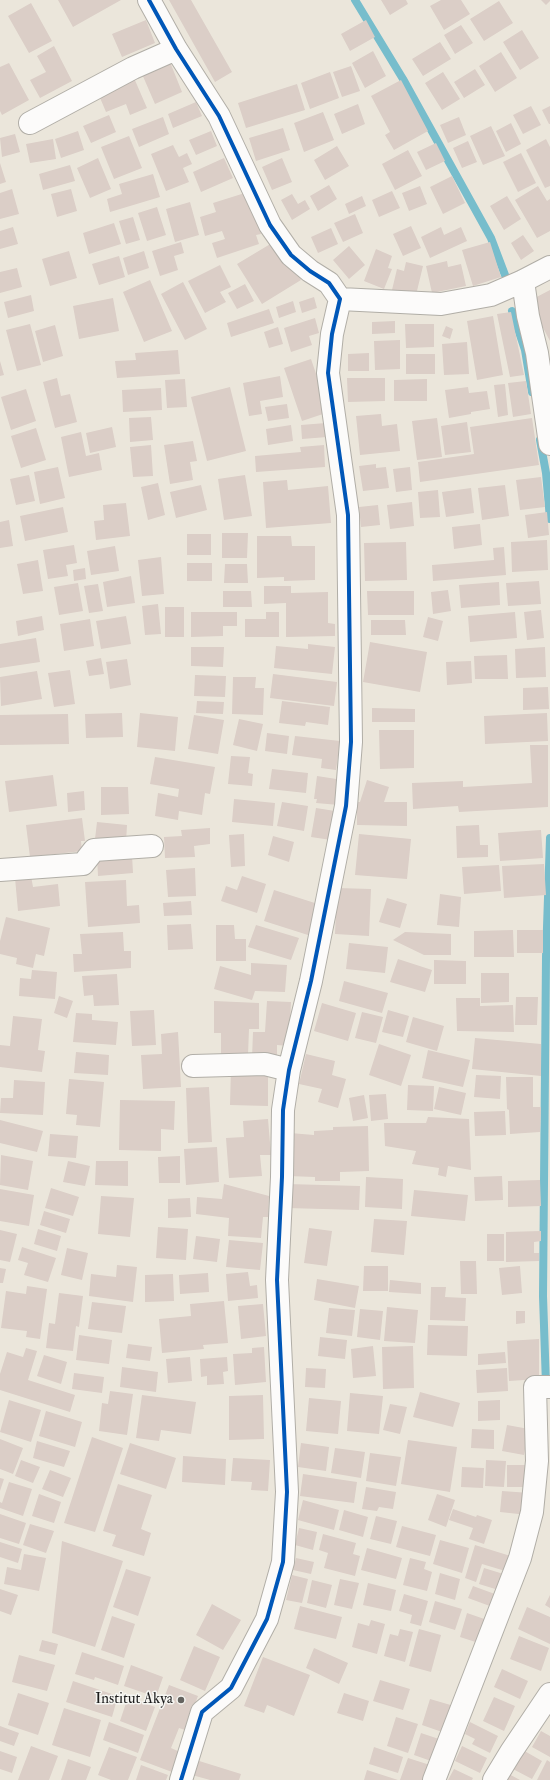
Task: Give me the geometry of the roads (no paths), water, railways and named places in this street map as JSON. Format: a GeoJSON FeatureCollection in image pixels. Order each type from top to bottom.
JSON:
{"type":"FeatureCollection","features":[{"type":"Feature","properties":{"kind":"street"},"geometry":{"type":"LineString","coordinates":[[149,0],[176,49],[219,116],[270,225],[291,255],[310,271],[329,283],[340,299],[332,334],[328,373],[348,515],[351,742],[346,806],[311,981],[289,1070],[283,1110],[282,1176],[277,1280],[287,1492],[283,1562],[267,1619],[231,1688],[202,1712],[181,1780]]}},
{"type":"Feature","properties":{"kind":"street"},"geometry":{"type":"LineString","coordinates":[[30,123],[133,68],[176,49]]}},
{"type":"Feature","properties":{"kind":"street"},"geometry":{"type":"LineString","coordinates":[[340,299],[440,304],[491,295],[523,282],[550,267]]}},
{"type":"Feature","properties":{"kind":"street"},"geometry":{"type":"LineString","coordinates":[[523,282],[550,444]]}},
{"type":"Feature","properties":{"kind":"street"},"geometry":{"type":"LineString","coordinates":[[0,870],[83,864],[94,850],[152,846]]}},
{"type":"Feature","properties":{"kind":"street"},"geometry":{"type":"LineString","coordinates":[[193,1066],[265,1064],[289,1070]]}},
{"type":"Feature","properties":{"kind":"street"},"geometry":{"type":"LineString","coordinates":[[434,1780],[520,1558],[532,1512],[537,1461],[535,1387],[550,1388]]}},
{"type":"Feature","properties":{"kind":"street"},"geometry":{"type":"LineString","coordinates":[[494,1780],[550,1694]]}},
{"type":"Feature","properties":{"kind":"waterway"},"geometry":{"type":"LineString","coordinates":[[355,0],[403,79],[491,238],[505,275]]}},
{"type":"Feature","properties":{"kind":"waterway"},"geometry":{"type":"LineString","coordinates":[[512,311],[525,350],[532,392]]}},
{"type":"Feature","properties":{"kind":"waterway"},"geometry":{"type":"LineString","coordinates":[[540,440],[546,473],[550,519]]}},
{"type":"Feature","properties":{"kind":"waterway"},"geometry":{"type":"LineString","coordinates":[[546,1385],[543,1296],[546,957],[550,838]]}},
{"type":"Feature","properties":{"kind":"place","name":"Institut Akya"},"geometry":{"type":"Point","coordinates":[181,1700]}}]}
